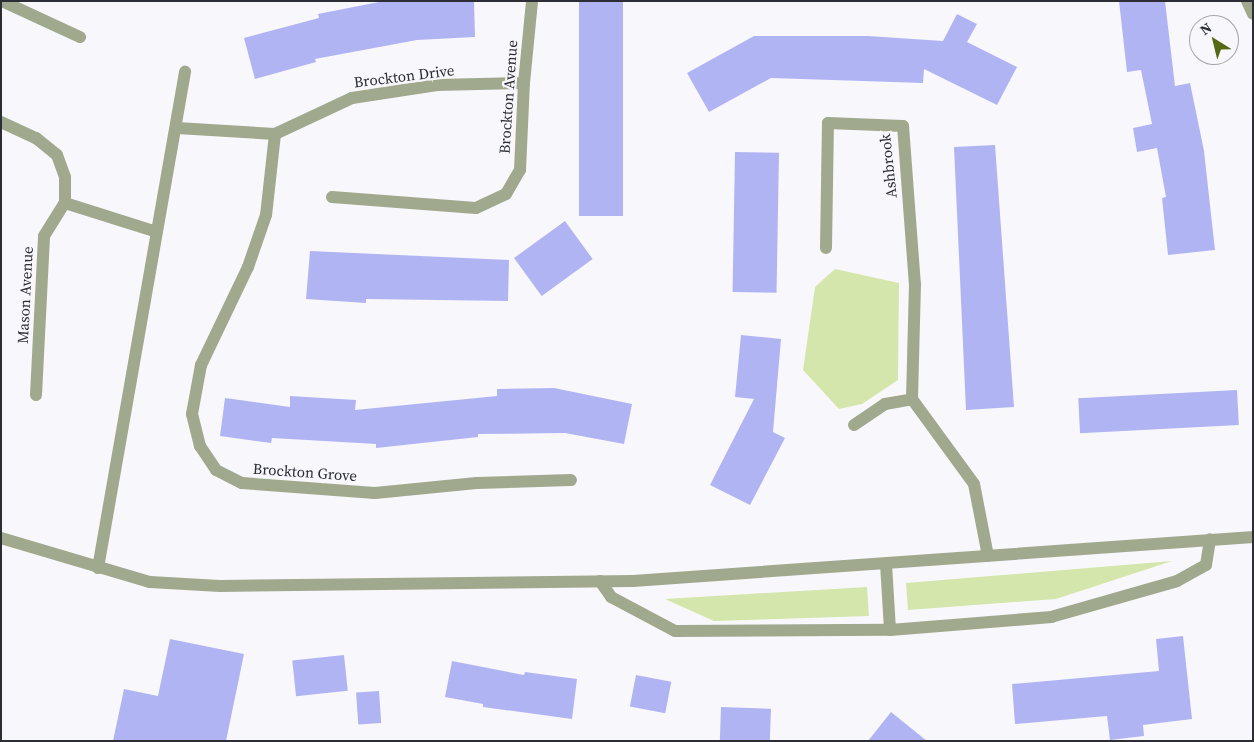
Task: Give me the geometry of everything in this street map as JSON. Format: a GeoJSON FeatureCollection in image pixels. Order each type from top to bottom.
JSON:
{"type":"FeatureCollection","features":[{"type":"Feature","properties":{"kind":"street"},"geometry":{"type":"LineString","coordinates":[[2,1],[80,37]]}},
{"type":"Feature","properties":{"kind":"street","name":"Brockton Avenue"},"geometry":{"type":"LineString","coordinates":[[332,197],[476,208],[506,194],[520,170],[524,83],[532,1]]}},
{"type":"Feature","properties":{"kind":"street"},"geometry":{"type":"LineString","coordinates":[[1247,1],[1253,14]]}},
{"type":"Feature","properties":{"kind":"street"},"geometry":{"type":"LineString","coordinates":[[98,568],[177,128],[185,72]]}},
{"type":"Feature","properties":{"kind":"street","name":"Brockton Drive"},"geometry":{"type":"LineString","coordinates":[[177,128],[275,134],[352,98],[437,85],[524,83]]}},
{"type":"Feature","properties":{"kind":"street"},"geometry":{"type":"LineString","coordinates":[[1,122],[36,138],[57,155],[65,177],[65,203],[157,232]]}},
{"type":"Feature","properties":{"kind":"street","name":"Ashbrook"},"geometry":{"type":"LineString","coordinates":[[826,248],[828,123],[903,126],[915,284],[912,399]]}},
{"type":"Feature","properties":{"kind":"street","name":"Brockton Grove"},"geometry":{"type":"LineString","coordinates":[[275,134],[266,215],[248,267],[200,373],[192,414],[200,446],[216,470],[242,483],[374,493],[477,483],[571,480]]}},
{"type":"Feature","properties":{"kind":"street","name":"Mason Avenue"},"geometry":{"type":"LineString","coordinates":[[36,395],[44,236],[65,203]]}},
{"type":"Feature","properties":{"kind":"street"},"geometry":{"type":"LineString","coordinates":[[854,425],[885,404],[912,399],[974,484],[988,556]]}},
{"type":"Feature","properties":{"kind":"street"},"geometry":{"type":"LineString","coordinates":[[1,538],[150,582],[220,586],[600,582],[886,564],[1253,537]]}},
{"type":"Feature","properties":{"kind":"street"},"geometry":{"type":"LineString","coordinates":[[600,582],[611,598],[675,631],[890,630],[1052,617],[1176,581],[1206,565],[1210,539]]}},
{"type":"Feature","properties":{"kind":"street"},"geometry":{"type":"LineString","coordinates":[[886,564],[890,630]]}},
{"type":"Feature","properties":{"kind":"green space"},"geometry":{"type":"Polygon","coordinates":[[[835,269],[899,283],[898,380],[862,404],[839,409],[803,370],[815,287],[835,269]]]}},
{"type":"Feature","properties":{"kind":"green space"},"geometry":{"type":"Polygon","coordinates":[[[1172,561],[1056,599],[908,610],[906,583],[1172,561]]]}},
{"type":"Feature","properties":{"kind":"green space"},"geometry":{"type":"Polygon","coordinates":[[[867,587],[869,616],[714,621],[665,599],[867,587]]]}},
{"type":"Feature","properties":{"kind":"building"},"geometry":{"type":"Polygon","coordinates":[[[384,1],[474,1],[475,37],[417,40],[315,59],[316,62],[255,79],[244,38],[319,18],[318,14],[384,1]]]}},
{"type":"Feature","properties":{"kind":"building"},"geometry":{"type":"Polygon","coordinates":[[[579,1],[623,1],[623,216],[579,216],[579,1]]]}},
{"type":"Feature","properties":{"kind":"building"},"geometry":{"type":"Polygon","coordinates":[[[1119,1],[1165,1],[1175,86],[1190,83],[1204,151],[1215,250],[1168,255],[1162,198],[1166,197],[1157,148],[1137,152],[1133,128],[1152,124],[1141,70],[1127,72],[1119,1]]]}},
{"type":"Feature","properties":{"kind":"building"},"geometry":{"type":"Polygon","coordinates":[[[957,14],[977,24],[967,42],[1017,67],[997,105],[924,69],[923,83],[771,78],[709,112],[687,73],[754,36],[868,36],[943,41],[957,14]]]}},
{"type":"Feature","properties":{"kind":"building"},"geometry":{"type":"Polygon","coordinates":[[[995,145],[1014,407],[966,410],[954,147],[995,145]]]}},
{"type":"Feature","properties":{"kind":"building"},"geometry":{"type":"Polygon","coordinates":[[[735,152],[779,153],[777,293],[733,292],[735,152]]]}},
{"type":"Feature","properties":{"kind":"building"},"geometry":{"type":"Polygon","coordinates":[[[565,221],[593,259],[542,296],[514,258],[565,221]]]}},
{"type":"Feature","properties":{"kind":"building"},"geometry":{"type":"Polygon","coordinates":[[[310,251],[509,260],[508,301],[366,299],[366,303],[306,299],[310,251]]]}},
{"type":"Feature","properties":{"kind":"building"},"geometry":{"type":"Polygon","coordinates":[[[741,335],[781,339],[773,432],[785,438],[750,505],[710,485],[754,399],[735,397],[741,335]]]}},
{"type":"Feature","properties":{"kind":"building"},"geometry":{"type":"Polygon","coordinates":[[[554,388],[632,404],[624,444],[565,433],[478,434],[478,437],[376,448],[376,444],[272,438],[271,443],[220,436],[225,398],[290,407],[290,396],[356,400],[355,410],[497,396],[497,389],[554,388]]]}},
{"type":"Feature","properties":{"kind":"building"},"geometry":{"type":"Polygon","coordinates":[[[1237,390],[1239,425],[1080,433],[1078,398],[1237,390]]]}},
{"type":"Feature","properties":{"kind":"building"},"geometry":{"type":"Polygon","coordinates":[[[1183,636],[1192,719],[1143,725],[1144,736],[1110,740],[1107,716],[1015,724],[1012,684],[1159,671],[1156,639],[1183,636]]]}},
{"type":"Feature","properties":{"kind":"building"},"geometry":{"type":"Polygon","coordinates":[[[170,639],[244,654],[226,741],[113,741],[124,689],[158,696],[170,639]]]}},
{"type":"Feature","properties":{"kind":"building"},"geometry":{"type":"Polygon","coordinates":[[[344,655],[348,691],[296,696],[292,660],[344,655]]]}},
{"type":"Feature","properties":{"kind":"building"},"geometry":{"type":"Polygon","coordinates":[[[452,661],[524,675],[525,672],[577,679],[572,719],[483,707],[483,704],[445,697],[452,661]]]}},
{"type":"Feature","properties":{"kind":"building"},"geometry":{"type":"Polygon","coordinates":[[[636,675],[671,682],[665,713],[630,706],[636,675]]]}},
{"type":"Feature","properties":{"kind":"building"},"geometry":{"type":"Polygon","coordinates":[[[379,691],[381,723],[358,725],[356,693],[379,691]]]}},
{"type":"Feature","properties":{"kind":"building"},"geometry":{"type":"Polygon","coordinates":[[[721,707],[771,709],[770,741],[720,741],[721,707]]]}},
{"type":"Feature","properties":{"kind":"building"},"geometry":{"type":"Polygon","coordinates":[[[891,712],[927,741],[868,741],[891,712]]]}}]}
